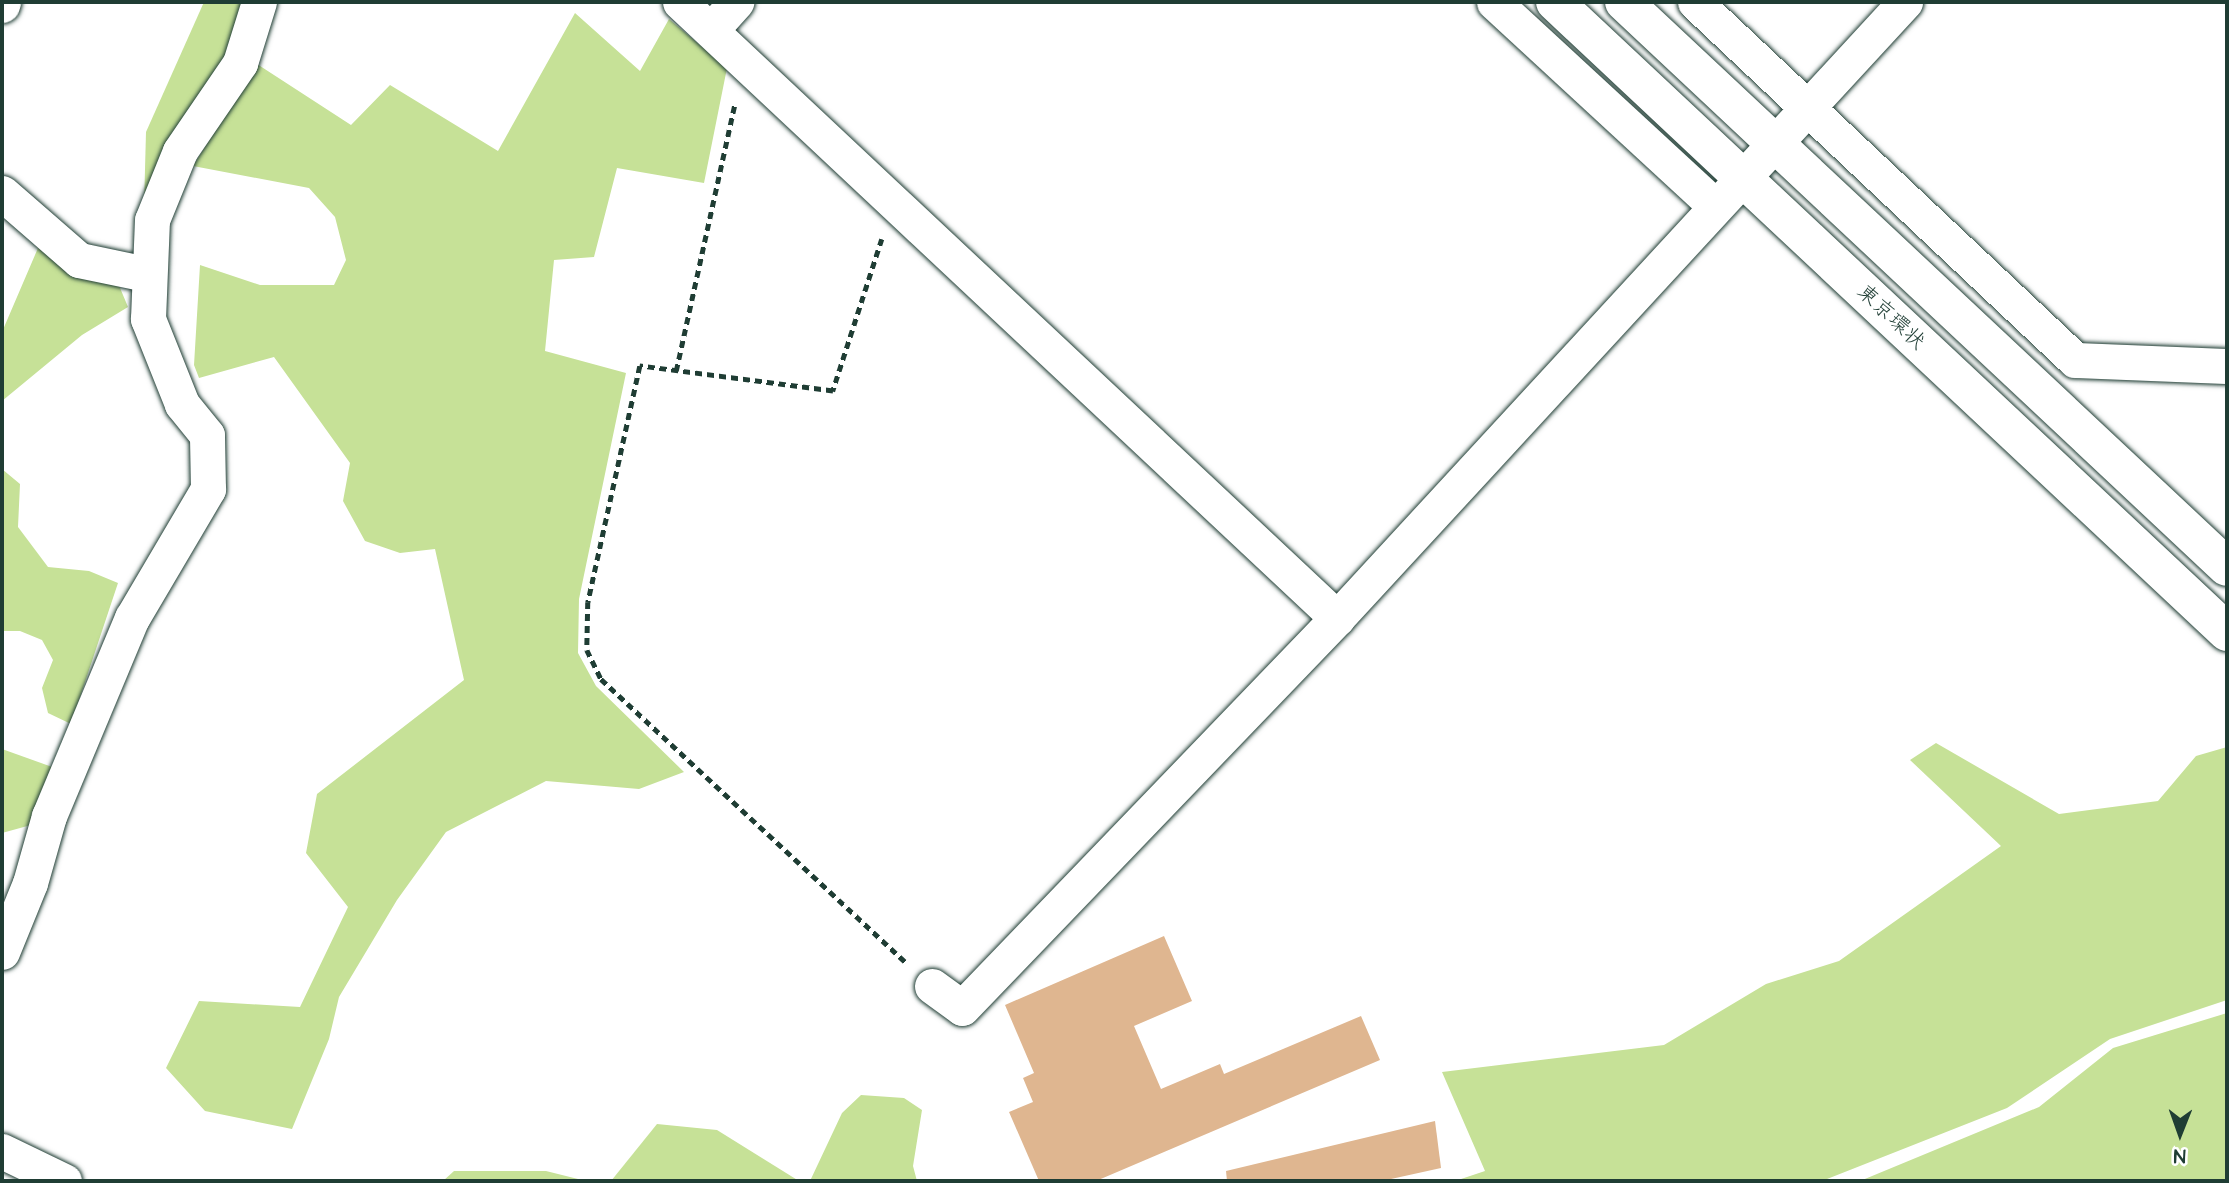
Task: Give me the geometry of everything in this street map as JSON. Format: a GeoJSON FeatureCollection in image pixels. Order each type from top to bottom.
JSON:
{"type":"FeatureCollection","features":[{"type":"Feature","properties":{"kind":"highway","name":"東京環状"},"geometry":{"type":"LineString","coordinates":[[1555,2],[2227,632]]}},
{"type":"Feature","properties":{"kind":"highway"},"geometry":{"type":"LineString","coordinates":[[1624,2],[2227,567]]}},
{"type":"Feature","properties":{"kind":"street"},"geometry":{"type":"LineString","coordinates":[[2,952],[30,883],[49,816],[132,618],[208,489],[207,435],[182,404],[148,319],[146,274],[152,220],[180,151],[240,62],[259,2]]}},
{"type":"Feature","properties":{"kind":"street"},"geometry":{"type":"LineString","coordinates":[[680,2],[1337,618]]}},
{"type":"Feature","properties":{"kind":"street"},"geometry":{"type":"LineString","coordinates":[[711,30],[736,2]]}},
{"type":"Feature","properties":{"kind":"street"},"geometry":{"type":"LineString","coordinates":[[1494,2],[1715,206]]}},
{"type":"Feature","properties":{"kind":"street"},"geometry":{"type":"LineString","coordinates":[[1695,2],[2076,360],[2227,366]]}},
{"type":"Feature","properties":{"kind":"street"},"geometry":{"type":"LineString","coordinates":[[932,986],[962,1008],[1337,618],[1773,142],[1905,2]]}},
{"type":"Feature","properties":{"kind":"street"},"geometry":{"type":"LineString","coordinates":[[2,193],[79,260],[146,274]]}},
{"type":"Feature","properties":{"kind":"street"},"geometry":{"type":"LineString","coordinates":[[2,1152],[64,1181]]}},
{"type":"Feature","properties":{"kind":"path"},"geometry":{"type":"LineString","coordinates":[[676,371],[744,60]]}},
{"type":"Feature","properties":{"kind":"path"},"geometry":{"type":"LineString","coordinates":[[894,202],[833,391],[640,366],[588,602],[587,650],[601,679],[932,986]]}},
{"type":"Feature","properties":{"kind":"green space"},"geometry":{"type":"Polygon","coordinates":[[[204,2],[247,2],[230,59],[144,207],[146,132],[204,2]]]}},
{"type":"Feature","properties":{"kind":"green space"},"geometry":{"type":"Polygon","coordinates":[[[575,13],[640,71],[669,19],[727,68],[704,183],[617,168],[594,257],[554,260],[545,351],[626,373],[579,599],[578,653],[596,686],[684,772],[639,789],[546,781],[446,832],[397,900],[339,997],[329,1039],[292,1129],[205,1111],[166,1068],[199,1001],[300,1007],[348,907],[306,853],[317,794],[464,680],[435,549],[400,553],[365,541],[343,501],[350,463],[274,357],[199,378],[194,365],[200,265],[260,285],[334,285],[346,260],[335,217],[309,188],[193,166],[257,64],[351,125],[390,85],[498,151],[575,13]]]}},
{"type":"Feature","properties":{"kind":"green space"},"geometry":{"type":"Polygon","coordinates":[[[38,248],[74,269],[118,283],[128,307],[82,335],[2,401],[2,332],[38,248]]]}},
{"type":"Feature","properties":{"kind":"green space"},"geometry":{"type":"Polygon","coordinates":[[[2,469],[20,484],[18,527],[48,567],[89,571],[118,583],[71,724],[48,713],[42,688],[53,660],[42,640],[20,631],[2,631],[2,469]]]}},
{"type":"Feature","properties":{"kind":"green space"},"geometry":{"type":"Polygon","coordinates":[[[1936,743],[2059,814],[2158,801],[2196,756],[2227,747],[2227,1000],[2110,1039],[2007,1108],[1822,1181],[1455,1181],[1485,1171],[1442,1072],[1664,1045],[1766,984],[1839,961],[2001,846],[1910,760],[1936,743]]]}},
{"type":"Feature","properties":{"kind":"green space"},"geometry":{"type":"Polygon","coordinates":[[[2,749],[55,768],[31,825],[2,833],[2,749]]]}},
{"type":"Feature","properties":{"kind":"green space"},"geometry":{"type":"Polygon","coordinates":[[[2227,1013],[2227,1181],[1860,1181],[2039,1107],[2113,1048],[2227,1013]]]}},
{"type":"Feature","properties":{"kind":"green space"},"geometry":{"type":"Polygon","coordinates":[[[861,1095],[904,1098],[922,1110],[913,1166],[917,1181],[810,1181],[842,1113],[861,1095]]]}},
{"type":"Feature","properties":{"kind":"green space"},"geometry":{"type":"Polygon","coordinates":[[[657,1124],[717,1130],[799,1181],[611,1181],[657,1124]]]}},
{"type":"Feature","properties":{"kind":"green space"},"geometry":{"type":"Polygon","coordinates":[[[454,1171],[546,1171],[586,1181],[443,1181],[454,1171]]]}},
{"type":"Feature","properties":{"kind":"building"},"geometry":{"type":"Polygon","coordinates":[[[1164,936],[1192,1001],[1134,1026],[1161,1089],[1220,1064],[1224,1074],[1361,1016],[1380,1060],[1096,1181],[1039,1181],[1009,1112],[1033,1102],[1023,1078],[1034,1073],[1005,1005],[1164,936]]]}},
{"type":"Feature","properties":{"kind":"building"},"geometry":{"type":"Polygon","coordinates":[[[1435,1121],[1441,1168],[1382,1181],[1227,1181],[1226,1171],[1435,1121]]]}}]}
